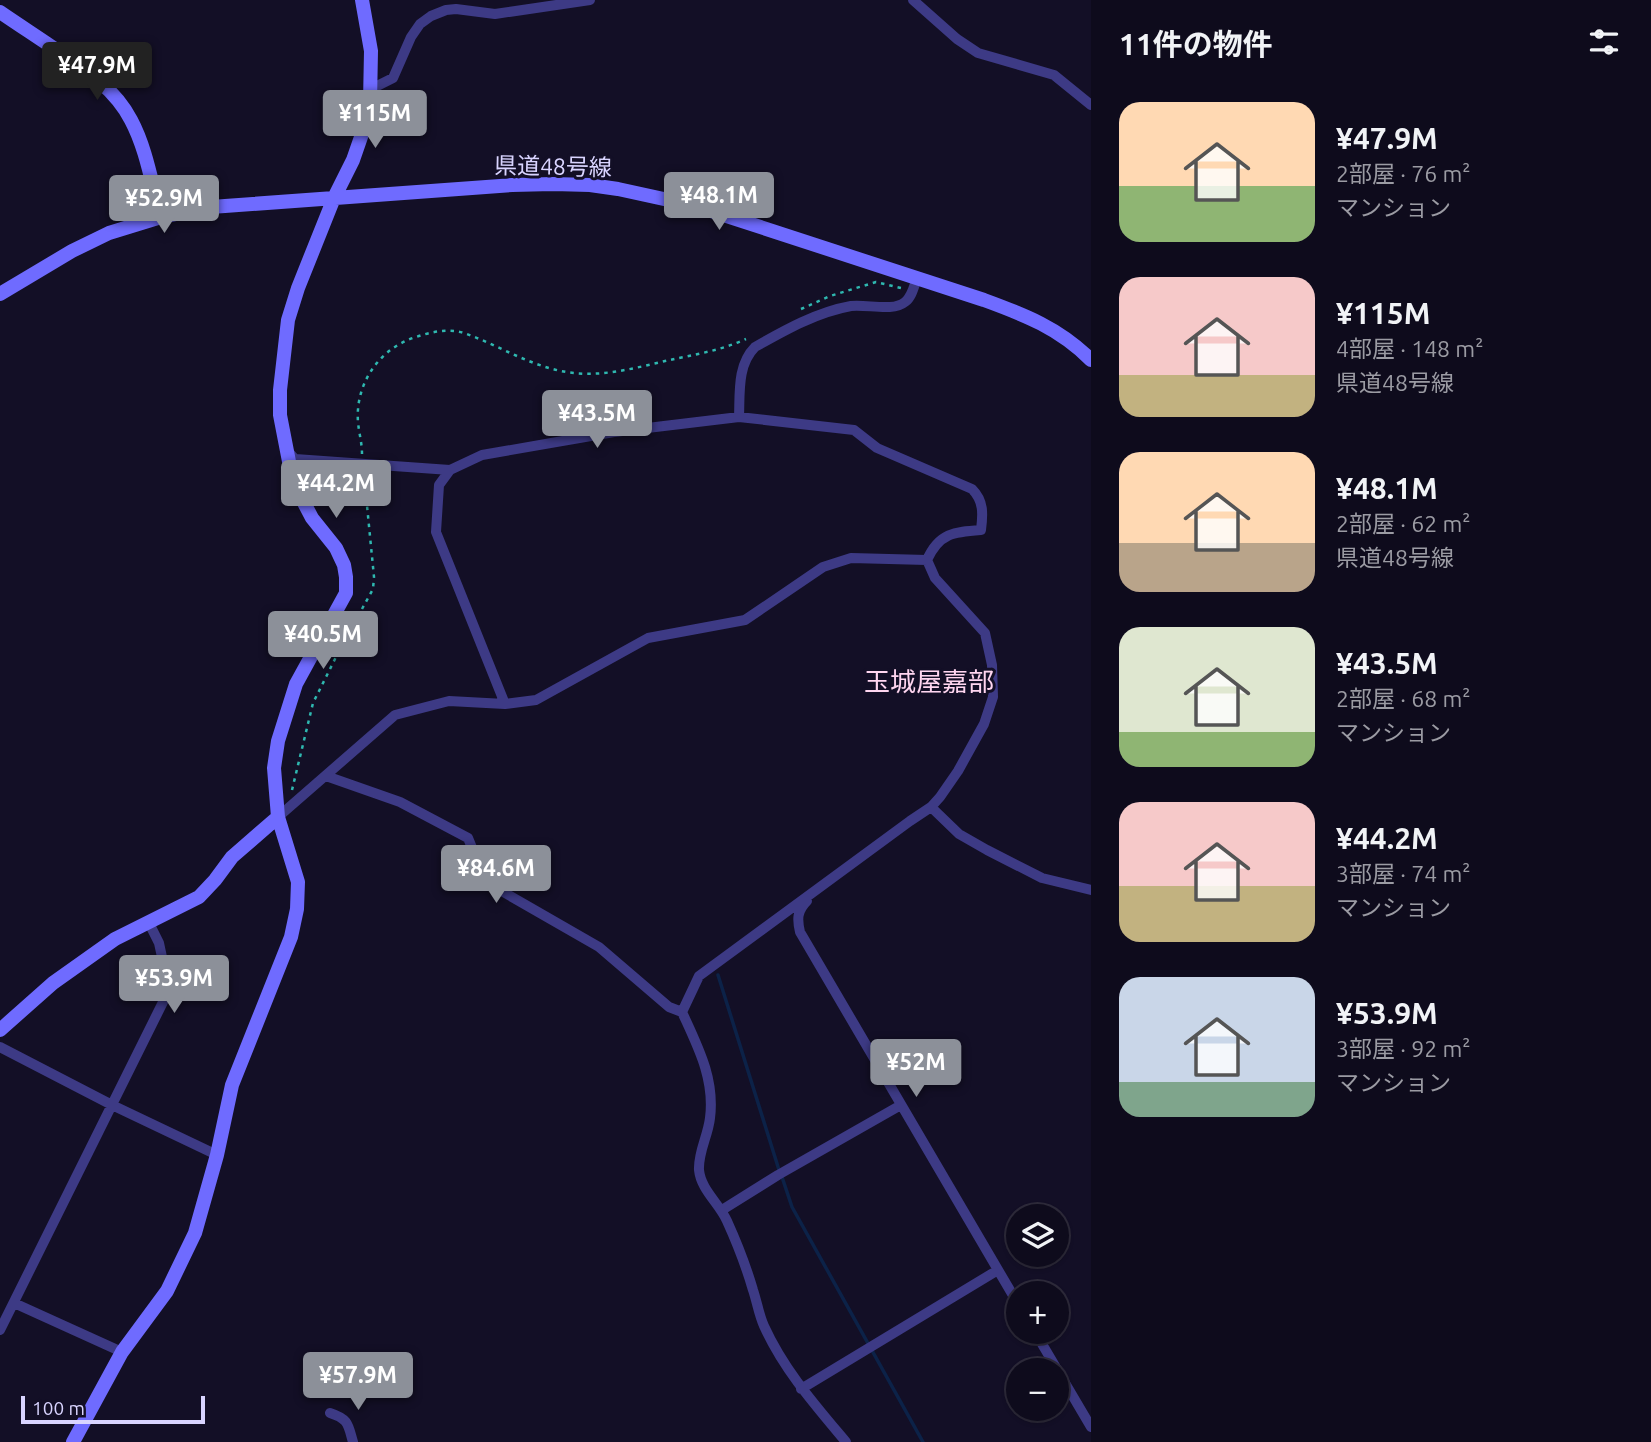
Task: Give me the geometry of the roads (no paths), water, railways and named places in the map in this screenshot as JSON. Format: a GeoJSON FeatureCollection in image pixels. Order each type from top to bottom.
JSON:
{"type":"FeatureCollection","features":[{"type":"Feature","properties":{"kind":"street"},"geometry":{"type":"LineString","coordinates":[[73,1442],[122,1352],[167,1291],[195,1233],[217,1156],[232,1085],[291,937],[297,909],[298,883],[278,817],[274,768],[278,741],[296,684],[346,593],[344,565],[336,548],[312,518],[292,477],[280,415],[280,390],[288,320],[298,288],[334,198],[353,160],[370,102],[371,51],[362,0]]}},
{"type":"Feature","properties":{"kind":"street"},"geometry":{"type":"LineString","coordinates":[[371,89],[393,78],[411,37],[420,24],[431,16],[446,10],[495,14],[590,0]]}},
{"type":"Feature","properties":{"kind":"street"},"geometry":{"type":"LineString","coordinates":[[913,0],[957,39],[978,53],[1054,75],[1091,105]]}},
{"type":"Feature","properties":{"kind":"street"},"geometry":{"type":"LineString","coordinates":[[0,12],[87,71],[121,104],[138,138],[162,217]]}},
{"type":"Feature","properties":{"kind":"street","name":"県道48号線"},"geometry":{"type":"LineString","coordinates":[[0,295],[90,242],[127,227],[211,207],[500,186],[590,185],[702,208],[1031,317],[1055,330],[1091,360]]}},
{"type":"Feature","properties":{"kind":"street"},"geometry":{"type":"LineString","coordinates":[[739,417],[743,367],[755,347],[815,316],[852,306],[894,307],[906,302],[917,278]]}},
{"type":"Feature","properties":{"kind":"street"},"geometry":{"type":"LineString","coordinates":[[505,704],[436,532],[439,485],[450,470],[482,454],[614,432],[739,417],[854,430],[877,447],[972,489],[978,495],[983,514],[981,530],[954,532],[944,536],[927,560],[935,578],[985,633],[992,665],[993,697],[978,736],[958,771],[931,807],[699,976],[682,1013]]}},
{"type":"Feature","properties":{"kind":"street"},"geometry":{"type":"LineString","coordinates":[[287,450],[295,459],[450,470]]}},
{"type":"Feature","properties":{"kind":"street"},"geometry":{"type":"LineString","coordinates":[[0,1030],[53,983],[115,939],[199,897],[232,857],[395,715],[449,701],[505,704],[536,700],[648,638],[744,620],[823,567],[851,558],[927,560]]}},
{"type":"Feature","properties":{"kind":"street"},"geometry":{"type":"LineString","coordinates":[[326,776],[400,802],[468,838],[486,881],[600,947],[669,1007],[682,1013],[704,1059],[712,1095],[710,1121],[699,1171],[707,1191],[722,1209],[739,1247],[762,1323],[779,1356],[801,1389],[846,1442]]}},
{"type":"Feature","properties":{"kind":"street"},"geometry":{"type":"LineString","coordinates":[[931,807],[959,834],[998,856],[1042,878],[1091,890]]}},
{"type":"Feature","properties":{"kind":"street"},"geometry":{"type":"LineString","coordinates":[[816,891],[800,907],[797,920],[800,932],[1006,1284]]}},
{"type":"Feature","properties":{"kind":"street"},"geometry":{"type":"LineString","coordinates":[[0,1330],[169,990],[159,943],[148,921]]}},
{"type":"Feature","properties":{"kind":"street"},"geometry":{"type":"LineString","coordinates":[[0,1047],[217,1156]]}},
{"type":"Feature","properties":{"kind":"street"},"geometry":{"type":"LineString","coordinates":[[722,1209],[901,1105]]}},
{"type":"Feature","properties":{"kind":"street"},"geometry":{"type":"LineString","coordinates":[[801,1389],[998,1270]]}},
{"type":"Feature","properties":{"kind":"street"},"geometry":{"type":"LineString","coordinates":[[14,1303],[122,1352]]}},
{"type":"Feature","properties":{"kind":"street"},"geometry":{"type":"LineString","coordinates":[[1042,1344],[1091,1427]]}},
{"type":"Feature","properties":{"kind":"street"},"geometry":{"type":"LineString","coordinates":[[330,1413],[342,1417],[349,1426],[353,1442]]}},
{"type":"Feature","properties":{"kind":"waterway"},"geometry":{"type":"LineString","coordinates":[[718,975],[779,1170]]}},
{"type":"Feature","properties":{"kind":"waterway"},"geometry":{"type":"LineString","coordinates":[[782,1177],[792,1207],[923,1442]]}},
{"type":"Feature","properties":{"kind":"district","name":"玉城屋嘉部"},"geometry":{"type":"Point","coordinates":[929,681]}}]}
